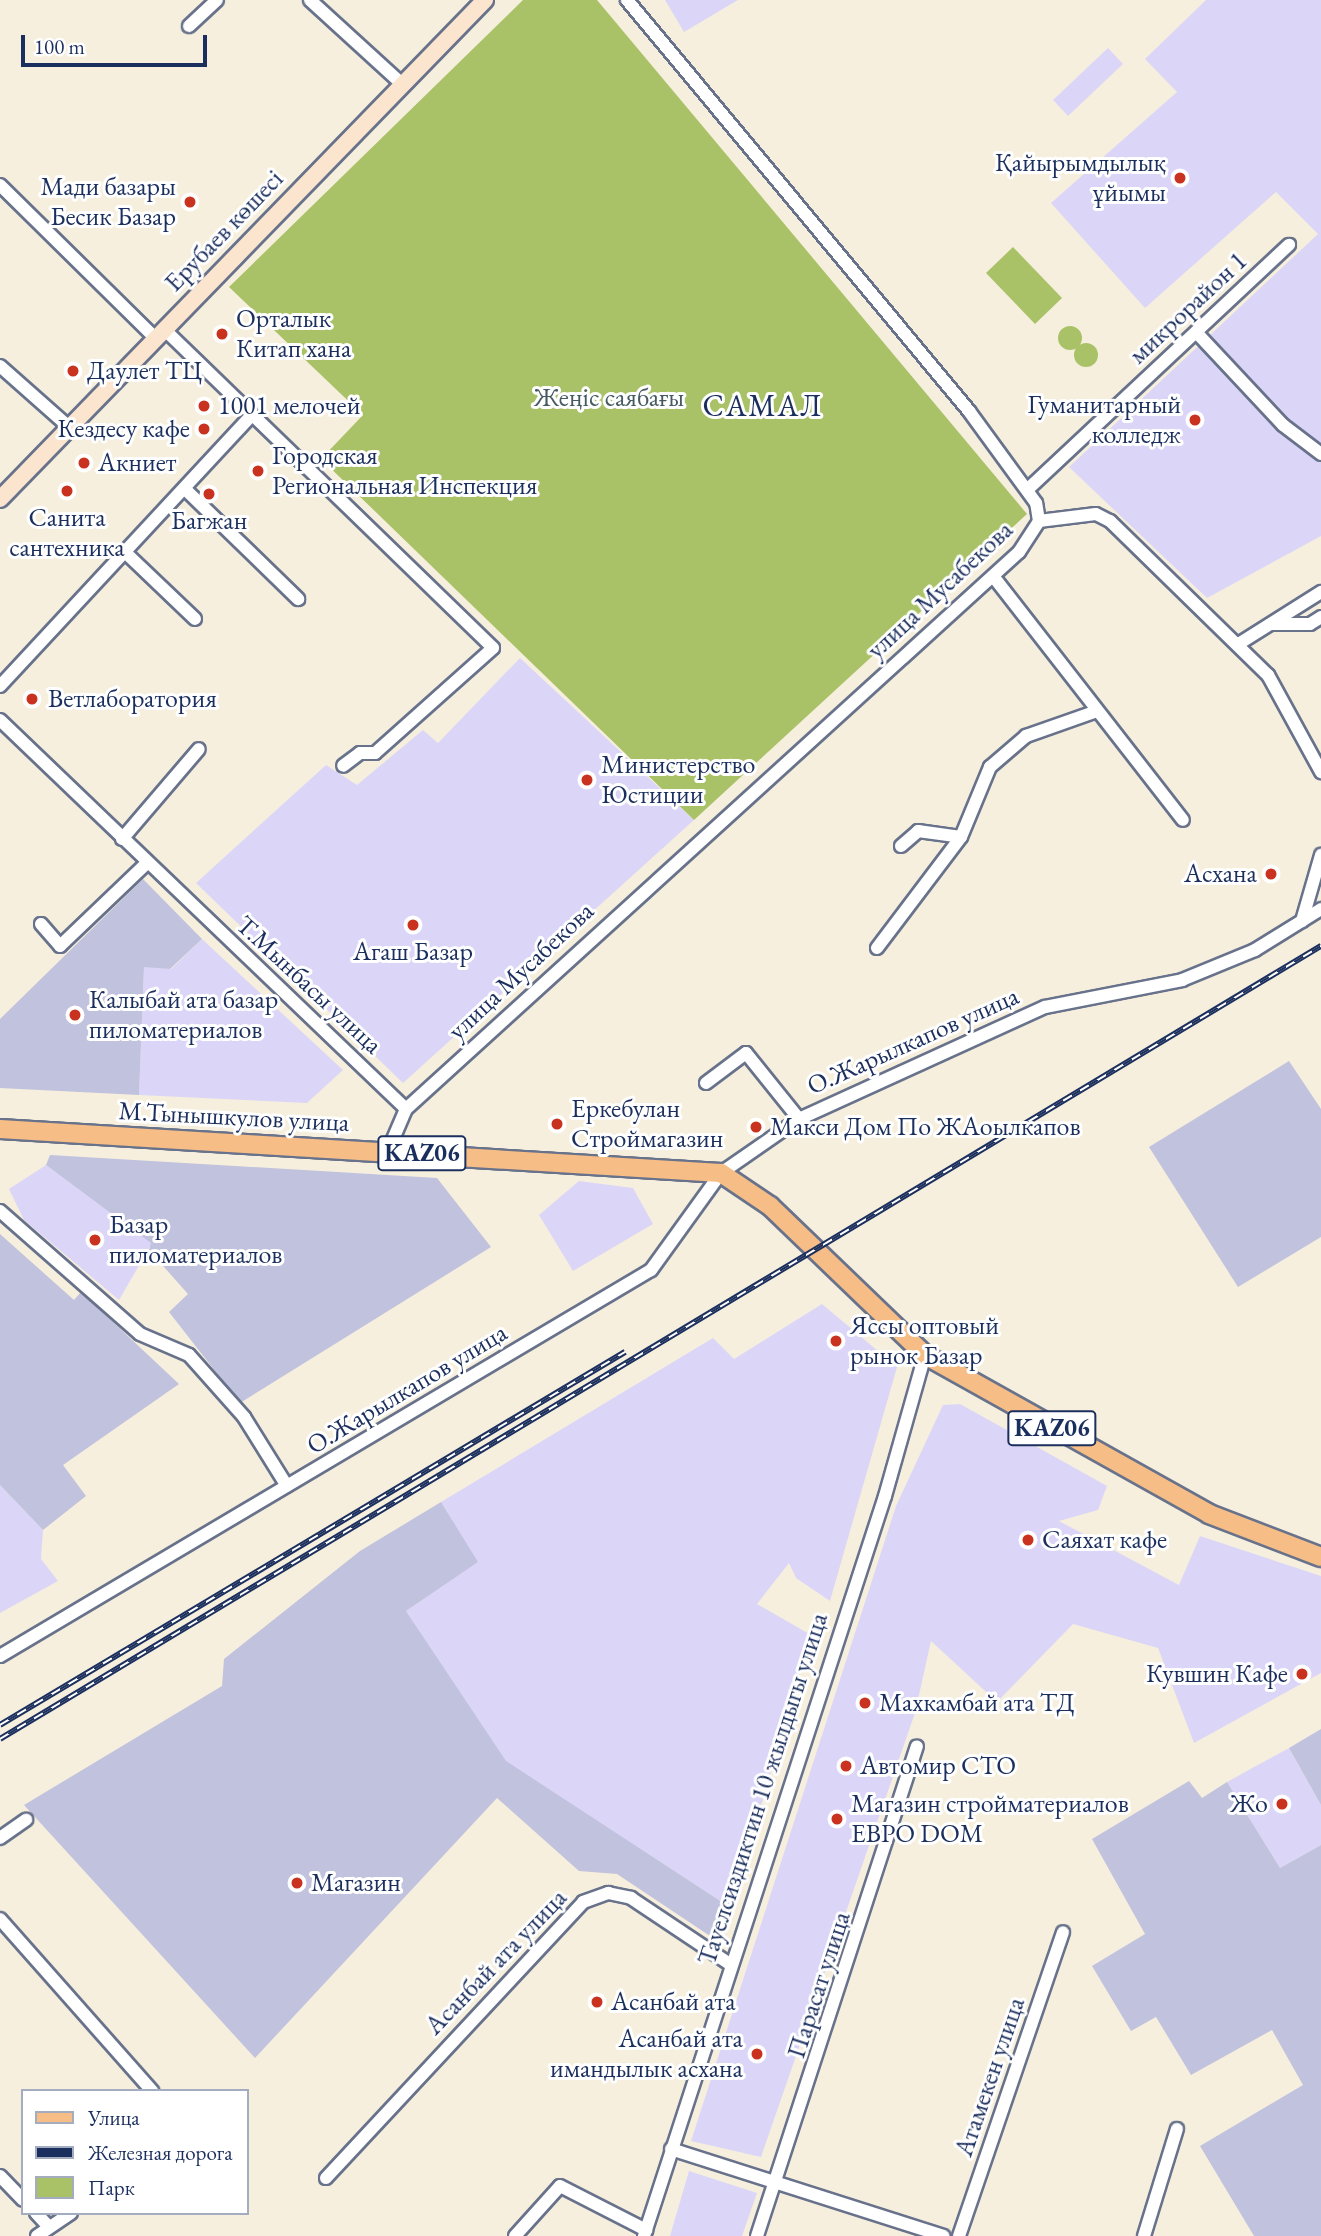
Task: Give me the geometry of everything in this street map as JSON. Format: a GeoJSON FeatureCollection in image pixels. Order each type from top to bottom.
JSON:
{"type":"FeatureCollection","features":[{"type":"Feature","properties":{"kind":"main road","name":"Ерубаев көшесі"},"geometry":{"type":"LineString","coordinates":[[0,499],[401,83],[485,0]]}},
{"type":"Feature","properties":{"kind":"main road","name":"М.Тынышкулов улица"},"geometry":{"type":"LineString","coordinates":[[0,1129],[721,1172]]}},
{"type":"Feature","properties":{"kind":"main road","name":"KАZ06"},"geometry":{"type":"LineString","coordinates":[[721,1172],[816,1249],[925,1356],[1209,1514],[1321,1557]]}},
{"type":"Feature","properties":{"kind":"street"},"geometry":{"type":"LineString","coordinates":[[189,26],[217,0]]}},
{"type":"Feature","properties":{"kind":"street"},"geometry":{"type":"LineString","coordinates":[[310,0],[401,83]]}},
{"type":"Feature","properties":{"kind":"street","name":"улица Мусабекова"},"geometry":{"type":"LineString","coordinates":[[406,1109],[993,576],[1030,540],[1038,521],[1027,490],[969,411],[627,0]]}},
{"type":"Feature","properties":{"kind":"street"},"geometry":{"type":"LineString","coordinates":[[0,186],[249,418],[350,506],[494,648],[374,753],[360,753],[343,766]]}},
{"type":"Feature","properties":{"kind":"street","name":"микрорайон 1"},"geometry":{"type":"LineString","coordinates":[[1027,490],[1289,245]]}},
{"type":"Feature","properties":{"kind":"street"},"geometry":{"type":"LineString","coordinates":[[1196,332],[1283,425],[1321,454]]}},
{"type":"Feature","properties":{"kind":"street"},"geometry":{"type":"LineString","coordinates":[[0,366],[69,427]]}},
{"type":"Feature","properties":{"kind":"street"},"geometry":{"type":"LineString","coordinates":[[0,686],[127,554],[249,418]]}},
{"type":"Feature","properties":{"kind":"street"},"geometry":{"type":"LineString","coordinates":[[185,489],[298,599]]}},
{"type":"Feature","properties":{"kind":"street"},"geometry":{"type":"LineString","coordinates":[[1038,521],[1096,514],[1110,521],[1196,606],[1241,643],[1304,731],[1321,772]]}},
{"type":"Feature","properties":{"kind":"street"},"geometry":{"type":"LineString","coordinates":[[127,554],[195,619]]}},
{"type":"Feature","properties":{"kind":"street"},"geometry":{"type":"LineString","coordinates":[[993,576],[1094,712],[1183,821]]}},
{"type":"Feature","properties":{"kind":"street"},"geometry":{"type":"LineString","coordinates":[[1241,643],[1321,592]]}},
{"type":"Feature","properties":{"kind":"street"},"geometry":{"type":"LineString","coordinates":[[1270,624],[1317,622]]}},
{"type":"Feature","properties":{"kind":"street"},"geometry":{"type":"LineString","coordinates":[[877,948],[961,837],[990,767],[1026,736],[1094,712]]}},
{"type":"Feature","properties":{"kind":"street","name":"Т.Мынбасы улица"},"geometry":{"type":"LineString","coordinates":[[0,720],[406,1109]]}},
{"type":"Feature","properties":{"kind":"street"},"geometry":{"type":"LineString","coordinates":[[122,839],[199,749]]}},
{"type":"Feature","properties":{"kind":"street"},"geometry":{"type":"LineString","coordinates":[[901,845],[918,831],[961,837]]}},
{"type":"Feature","properties":{"kind":"street"},"geometry":{"type":"LineString","coordinates":[[1302,921],[1321,855]]}},
{"type":"Feature","properties":{"kind":"street"},"geometry":{"type":"LineString","coordinates":[[41,924],[60,946],[147,863]]}},
{"type":"Feature","properties":{"kind":"street","name":"О.Жарылкапов улица"},"geometry":{"type":"LineString","coordinates":[[0,1656],[651,1270],[721,1172],[799,1119],[989,1027],[1045,1007],[1182,980],[1321,909]]}},
{"type":"Feature","properties":{"kind":"street","name":"О.Жарылкапов улица"},"geometry":{"type":"LineString","coordinates":[[706,1083],[746,1053],[799,1119]]}},
{"type":"Feature","properties":{"kind":"street"},"geometry":{"type":"LineString","coordinates":[[388,1152],[406,1109]]}},
{"type":"Feature","properties":{"kind":"street"},"geometry":{"type":"LineString","coordinates":[[0,1211],[140,1334],[189,1355],[244,1417],[287,1486]]}},
{"type":"Feature","properties":{"kind":"street","name":"Тауелсиздиктин 10 жылдыгы улица"},"geometry":{"type":"LineString","coordinates":[[645,2233],[730,1965],[886,1496],[925,1356]]}},
{"type":"Feature","properties":{"kind":"street","name":"Парасат улица"},"geometry":{"type":"LineString","coordinates":[[758,2236],[917,1746]]}},
{"type":"Feature","properties":{"kind":"street"},"geometry":{"type":"LineString","coordinates":[[0,1838],[26,1820]]}},
{"type":"Feature","properties":{"kind":"street","name":"Асанбай ата улица"},"geometry":{"type":"LineString","coordinates":[[326,2178],[583,1902],[608,1893],[631,1898],[730,1965]]}},
{"type":"Feature","properties":{"kind":"street"},"geometry":{"type":"LineString","coordinates":[[0,1919],[150,2089]]}},
{"type":"Feature","properties":{"kind":"street","name":"Атамекен улица"},"geometry":{"type":"LineString","coordinates":[[960,2236],[1063,1932]]}},
{"type":"Feature","properties":{"kind":"street"},"geometry":{"type":"LineString","coordinates":[[1144,2236],[1177,2129]]}},
{"type":"Feature","properties":{"kind":"street"},"geometry":{"type":"LineString","coordinates":[[671,2149],[943,2236]]}},
{"type":"Feature","properties":{"kind":"street"},"geometry":{"type":"LineString","coordinates":[[0,2176],[21,2198]]}},
{"type":"Feature","properties":{"kind":"street"},"geometry":{"type":"LineString","coordinates":[[514,2236],[544,2196],[560,2186],[645,2233]]}},
{"type":"Feature","properties":{"kind":"street"},"geometry":{"type":"LineString","coordinates":[[38,2215],[47,2225]]}},
{"type":"Feature","properties":{"kind":"street"},"geometry":{"type":"LineString","coordinates":[[37,2236],[47,2225],[67,2215]]}},
{"type":"Feature","properties":{"kind":"shaded area"},"geometry":{"type":"Polygon","coordinates":[[[665,0],[738,0],[684,32],[665,0]]]}},
{"type":"Feature","properties":{"kind":"shaded area"},"geometry":{"type":"Polygon","coordinates":[[[1206,0],[1321,0],[1321,536],[1207,598],[1069,467],[1318,234],[1276,192],[1145,308],[1051,203],[1177,92],[1145,59],[1206,0]]]}},
{"type":"Feature","properties":{"kind":"shaded area"},"geometry":{"type":"Polygon","coordinates":[[[1108,48],[1123,64],[1068,116],[1053,100],[1108,48]]]}},
{"type":"Feature","properties":{"kind":"shaded area"},"geometry":{"type":"Polygon","coordinates":[[[520,658],[694,820],[403,1083],[196,883],[326,765],[357,785],[423,730],[438,743],[520,658]]]}},
{"type":"Feature","properties":{"kind":"shaded area","name":"Калыбай ата базар пиломатериалов"},"geometry":{"type":"Polygon","coordinates":[[[143,879],[202,939],[170,969],[144,967],[139,1095],[0,1088],[0,1019],[143,879]]]}},
{"type":"Feature","properties":{"kind":"shaded area"},"geometry":{"type":"Polygon","coordinates":[[[202,939],[343,1070],[307,1103],[139,1095],[144,966],[171,969],[202,939]]]}},
{"type":"Feature","properties":{"kind":"shaded area"},"geometry":{"type":"Polygon","coordinates":[[[1289,1061],[1321,1109],[1321,1237],[1238,1287],[1149,1147],[1289,1061]]]}},
{"type":"Feature","properties":{"kind":"shaded area"},"geometry":{"type":"Polygon","coordinates":[[[50,1155],[437,1178],[491,1247],[240,1403],[169,1312],[188,1294],[149,1250],[151,1243],[46,1165],[50,1155]]]}},
{"type":"Feature","properties":{"kind":"shaded area"},"geometry":{"type":"Polygon","coordinates":[[[46,1165],[152,1243],[119,1300],[24,1220],[9,1189],[46,1165]]]}},
{"type":"Feature","properties":{"kind":"shaded area"},"geometry":{"type":"Polygon","coordinates":[[[579,1181],[633,1188],[653,1224],[573,1271],[539,1215],[579,1181]]]}},
{"type":"Feature","properties":{"kind":"shaded area"},"geometry":{"type":"Polygon","coordinates":[[[0,1234],[74,1300],[81,1292],[179,1384],[63,1465],[86,1496],[43,1530],[0,1485],[0,1234]]]}},
{"type":"Feature","properties":{"kind":"shaded area"},"geometry":{"type":"Polygon","coordinates":[[[822,1304],[897,1367],[830,1601],[796,1578],[789,1563],[757,1604],[811,1635],[731,1908],[506,1762],[406,1611],[477,1562],[441,1502],[713,1338],[734,1359],[822,1304]]]}},
{"type":"Feature","properties":{"kind":"shaded area"},"geometry":{"type":"Polygon","coordinates":[[[960,1404],[1107,1486],[1098,1510],[1059,1521],[1179,1585],[1200,1536],[1321,1576],[1321,1673],[1194,1743],[1158,1648],[1073,1624],[997,1702],[931,1641],[915,1713],[761,2157],[691,2141],[896,1506],[943,1405],[960,1404]]]}},
{"type":"Feature","properties":{"kind":"shaded area"},"geometry":{"type":"Polygon","coordinates":[[[0,1485],[43,1530],[41,1559],[58,1581],[0,1613],[0,1485]]]}},
{"type":"Feature","properties":{"kind":"shaded area"},"geometry":{"type":"Polygon","coordinates":[[[441,1502],[478,1562],[406,1611],[506,1761],[731,1908],[716,1940],[617,1874],[579,1871],[497,1798],[255,2058],[24,1805],[222,1686],[224,1659],[360,1551],[441,1502]]]}},
{"type":"Feature","properties":{"kind":"shaded area"},"geometry":{"type":"Polygon","coordinates":[[[1321,1729],[1321,1805],[1289,1748],[1321,1729]]]}},
{"type":"Feature","properties":{"kind":"shaded area"},"geometry":{"type":"Polygon","coordinates":[[[1289,1748],[1321,1805],[1321,1845],[1280,1868],[1227,1782],[1289,1748]]]}},
{"type":"Feature","properties":{"kind":"shaded area"},"geometry":{"type":"Polygon","coordinates":[[[1189,1781],[1202,1798],[1227,1782],[1280,1868],[1321,1845],[1321,2236],[1254,2236],[1200,2146],[1303,2085],[1272,2030],[1191,2075],[1156,2017],[1131,2031],[1092,1966],[1145,1934],[1092,1839],[1189,1781]]]}},
{"type":"Feature","properties":{"kind":"shaded area"},"geometry":{"type":"Polygon","coordinates":[[[689,2171],[757,2193],[742,2236],[670,2236],[689,2171]]]}},
{"type":"Feature","properties":{"kind":"green space","name":"Жеңіс саябағы"},"geometry":{"type":"Polygon","coordinates":[[[523,0],[597,0],[1027,514],[694,820],[321,459],[363,415],[229,287],[523,0]]]}},
{"type":"Feature","properties":{"kind":"green space"},"geometry":{"type":"Polygon","coordinates":[[[1013,247],[1062,298],[1035,324],[986,273],[1013,247]]]}},
{"type":"Feature","properties":{"kind":"green space"},"geometry":{"type":"Polygon","coordinates":[[[1070,326],[1079,329],[1082,338],[1079,347],[1070,350],[1061,347],[1058,338],[1061,329],[1070,326]]]}},
{"type":"Feature","properties":{"kind":"green space"},"geometry":{"type":"Polygon","coordinates":[[[1086,343],[1095,346],[1098,355],[1095,364],[1086,367],[1077,364],[1074,355],[1077,346],[1086,343]]]}},
{"type":"Feature","properties":{"kind":"railway"},"geometry":{"type":"LineString","coordinates":[[0,1739],[1321,946]]}},
{"type":"Feature","properties":{"kind":"railway"},"geometry":{"type":"LineString","coordinates":[[0,1725],[625,1352]]}},
{"type":"Feature","properties":{"kind":"place","name":"Қайырымдылық ұйымы"},"geometry":{"type":"Point","coordinates":[1180,178]}},
{"type":"Feature","properties":{"kind":"place","name":"Мади базары Бесик Базар"},"geometry":{"type":"Point","coordinates":[190,202]}},
{"type":"Feature","properties":{"kind":"place","name":"Орталык Китап хана"},"geometry":{"type":"Point","coordinates":[222,334]}},
{"type":"Feature","properties":{"kind":"place","name":"Даулет ТЦ"},"geometry":{"type":"Point","coordinates":[73,371]}},
{"type":"Feature","properties":{"kind":"place","name":"1001 мелочей"},"geometry":{"type":"Point","coordinates":[204,406]}},
{"type":"Feature","properties":{"kind":"place","name":"Гуманитарный колледж"},"geometry":{"type":"Point","coordinates":[1195,420]}},
{"type":"Feature","properties":{"kind":"place","name":"Кездесу кафе"},"geometry":{"type":"Point","coordinates":[204,429]}},
{"type":"Feature","properties":{"kind":"place","name":"Акниет"},"geometry":{"type":"Point","coordinates":[84,463]}},
{"type":"Feature","properties":{"kind":"place","name":"Городская Региональная Инспекция"},"geometry":{"type":"Point","coordinates":[258,471]}},
{"type":"Feature","properties":{"kind":"place","name":"Санита сантехника"},"geometry":{"type":"Point","coordinates":[67,491]}},
{"type":"Feature","properties":{"kind":"place","name":"Багжан"},"geometry":{"type":"Point","coordinates":[209,494]}},
{"type":"Feature","properties":{"kind":"place","name":"Ветлаборатория"},"geometry":{"type":"Point","coordinates":[32,699]}},
{"type":"Feature","properties":{"kind":"place","name":"Министерство Юстиции"},"geometry":{"type":"Point","coordinates":[587,780]}},
{"type":"Feature","properties":{"kind":"place","name":"Асхана"},"geometry":{"type":"Point","coordinates":[1271,874]}},
{"type":"Feature","properties":{"kind":"place","name":"Агаш Базар"},"geometry":{"type":"Point","coordinates":[413,925]}},
{"type":"Feature","properties":{"kind":"place","name":"Калыбай ата базар пиломатериалов"},"geometry":{"type":"Point","coordinates":[75,1015]}},
{"type":"Feature","properties":{"kind":"place","name":"Еркебулан Строймагазин"},"geometry":{"type":"Point","coordinates":[557,1124]}},
{"type":"Feature","properties":{"kind":"place","name":"Макси Дом По ЖАоылкапов"},"geometry":{"type":"Point","coordinates":[756,1127]}},
{"type":"Feature","properties":{"kind":"place","name":"Базар пиломатериалов"},"geometry":{"type":"Point","coordinates":[95,1240]}},
{"type":"Feature","properties":{"kind":"place","name":"Яссы оптовый рынок Базар"},"geometry":{"type":"Point","coordinates":[836,1341]}},
{"type":"Feature","properties":{"kind":"place","name":"Саяхат кафе"},"geometry":{"type":"Point","coordinates":[1028,1540]}},
{"type":"Feature","properties":{"kind":"place","name":"Кувшин Кафе"},"geometry":{"type":"Point","coordinates":[1302,1674]}},
{"type":"Feature","properties":{"kind":"place","name":"Махкамбай ата ТД"},"geometry":{"type":"Point","coordinates":[865,1703]}},
{"type":"Feature","properties":{"kind":"place","name":"Автомир СТО"},"geometry":{"type":"Point","coordinates":[846,1766]}},
{"type":"Feature","properties":{"kind":"place","name":"Жо"},"geometry":{"type":"Point","coordinates":[1282,1804]}},
{"type":"Feature","properties":{"kind":"place","name":"Магазин стройматериалов ЕВРО DOM"},"geometry":{"type":"Point","coordinates":[837,1819]}},
{"type":"Feature","properties":{"kind":"place","name":"Магазин"},"geometry":{"type":"Point","coordinates":[297,1883]}},
{"type":"Feature","properties":{"kind":"place","name":"Асанбай ата"},"geometry":{"type":"Point","coordinates":[597,2002]}},
{"type":"Feature","properties":{"kind":"place","name":"Асанбай ата имандылык асхана"},"geometry":{"type":"Point","coordinates":[757,2054]}},
{"type":"Feature","properties":{"kind":"district","name":"САМАЛ"},"geometry":{"type":"Point","coordinates":[763,406]}}]}
